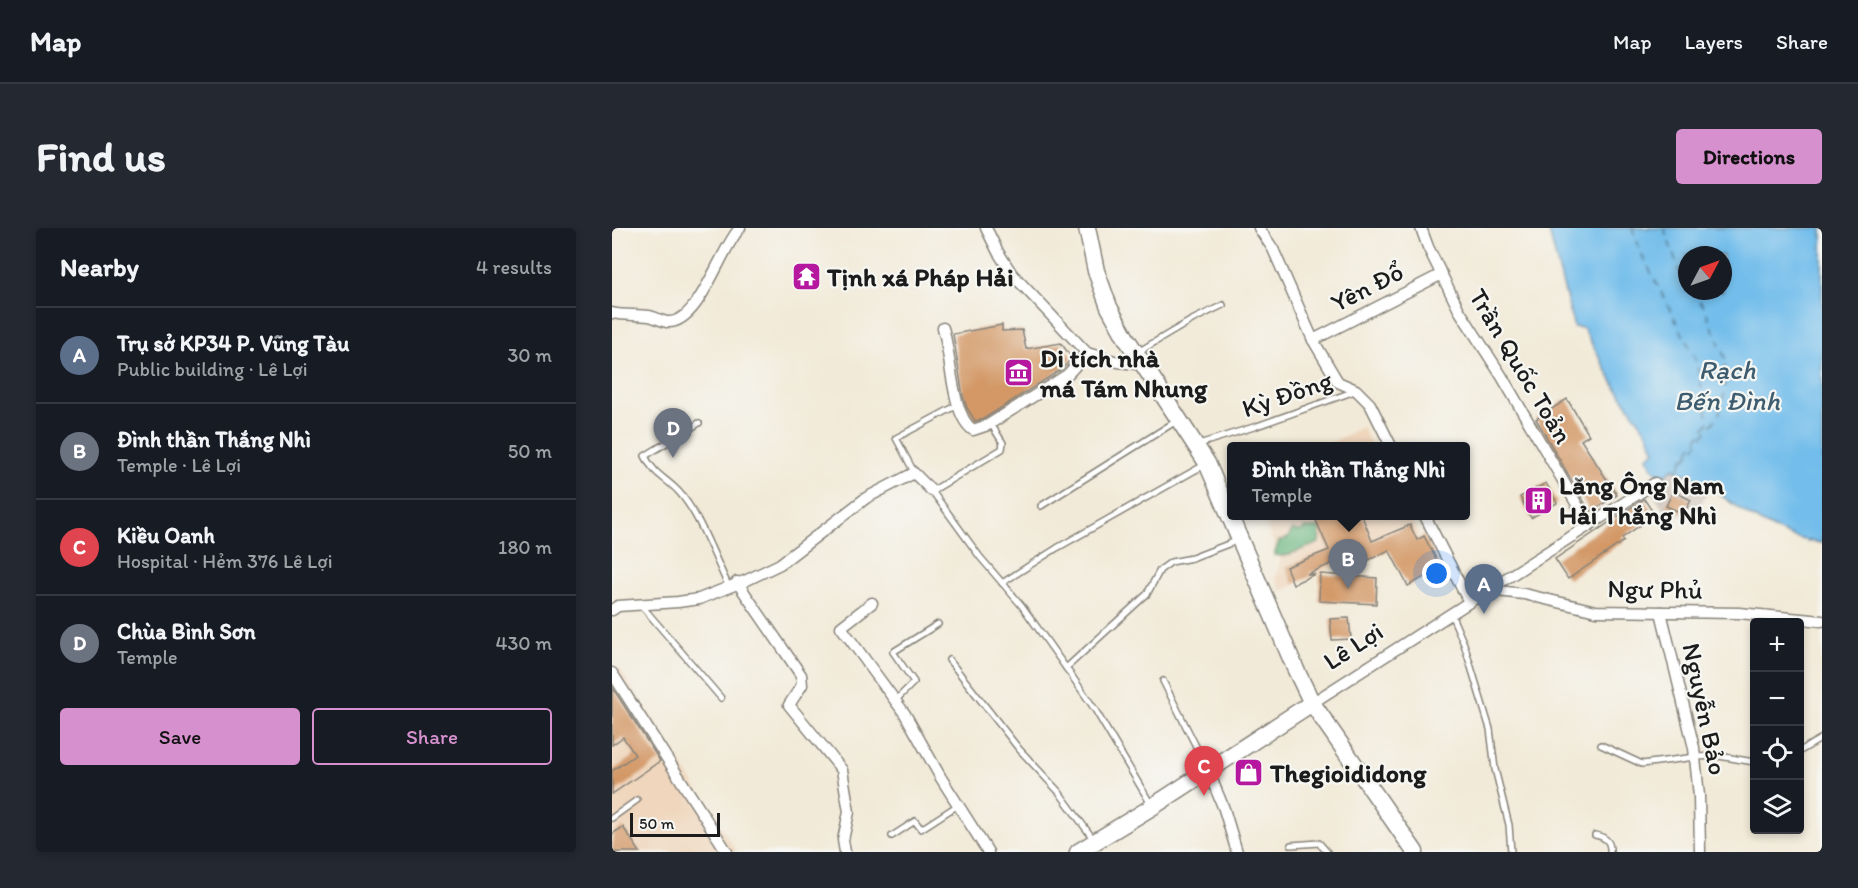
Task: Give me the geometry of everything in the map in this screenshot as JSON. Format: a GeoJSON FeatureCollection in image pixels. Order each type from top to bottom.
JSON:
{"type":"FeatureCollection","features":[{"type":"Feature","properties":{"kind":"main road"},"geometry":{"type":"LineString","coordinates":[[1087,228],[1096,271],[1109,307],[1126,338],[1207,463],[1227,508]]}},
{"type":"Feature","properties":{"kind":"main road"},"geometry":{"type":"LineString","coordinates":[[1232,520],[1312,704],[1415,852]]}},
{"type":"Feature","properties":{"kind":"main road","name":"Lê Lợi"},"geometry":{"type":"LineString","coordinates":[[1078,852],[1312,704]]}},
{"type":"Feature","properties":{"kind":"street"},"geometry":{"type":"LineString","coordinates":[[612,313],[627,316],[652,316],[668,322],[678,320],[689,312],[698,300],[740,228]]}},
{"type":"Feature","properties":{"kind":"street"},"geometry":{"type":"LineString","coordinates":[[986,228],[1012,274],[1087,353],[1118,362],[1141,359]]}},
{"type":"Feature","properties":{"kind":"street"},"geometry":{"type":"LineString","coordinates":[[1259,228],[1273,249],[1313,340],[1338,382],[1356,390],[1370,404],[1389,442]]}},
{"type":"Feature","properties":{"kind":"street","name":"Trần Quốc Toản"},"geometry":{"type":"LineString","coordinates":[[1421,228],[1459,310],[1501,375],[1589,525]]}},
{"type":"Feature","properties":{"kind":"street","name":"Yên Đổ"},"geometry":{"type":"LineString","coordinates":[[1313,340],[1442,274]]}},
{"type":"Feature","properties":{"kind":"street"},"geometry":{"type":"LineString","coordinates":[[943,328],[953,388],[958,405],[971,429],[982,428],[991,423],[1067,375],[1087,353]]}},
{"type":"Feature","properties":{"kind":"street"},"geometry":{"type":"LineString","coordinates":[[612,610],[618,606],[699,599],[747,579],[780,564],[866,498],[914,473],[932,491]]}},
{"type":"Feature","properties":{"kind":"street","name":"Lê Lợi"},"geometry":{"type":"LineString","coordinates":[[1312,704],[1655,483]]}},
{"type":"Feature","properties":{"kind":"street"},"geometry":{"type":"LineString","coordinates":[[1427,520],[1469,602]]}},
{"type":"Feature","properties":{"kind":"street"},"geometry":{"type":"LineString","coordinates":[[733,584],[801,675],[802,685],[789,705],[842,770],[849,812],[843,840],[845,852]]}},
{"type":"Feature","properties":{"kind":"street","name":"Ngư Phủ"},"geometry":{"type":"LineString","coordinates":[[1488,590],[1524,594],[1596,611],[1739,613],[1822,621]]}},
{"type":"Feature","properties":{"kind":"street"},"geometry":{"type":"LineString","coordinates":[[872,603],[841,627],[905,714],[988,852]]}},
{"type":"Feature","properties":{"kind":"street","name":"Nguyễn Bảo"},"geometry":{"type":"LineString","coordinates":[[1661,612],[1695,757],[1699,796],[1700,852]]}},
{"type":"Feature","properties":{"kind":"street"},"geometry":{"type":"LineString","coordinates":[[612,673],[727,852]]}},
{"type":"Feature","properties":{"kind":"street"},"geometry":{"type":"LineString","coordinates":[[1208,770],[1224,808],[1237,852]]}},
{"type":"Feature","properties":{"kind":"lane"},"geometry":{"type":"LineString","coordinates":[[1141,359],[1192,320],[1223,305]]}},
{"type":"Feature","properties":{"kind":"lane","name":"Kỳ Đồng"},"geometry":{"type":"LineString","coordinates":[[1195,445],[1257,426],[1356,390]]}},
{"type":"Feature","properties":{"kind":"lane"},"geometry":{"type":"LineString","coordinates":[[914,473],[896,438],[958,405]]}},
{"type":"Feature","properties":{"kind":"lane"},"geometry":{"type":"LineString","coordinates":[[1041,506],[1179,419]]}},
{"type":"Feature","properties":{"kind":"lane"},"geometry":{"type":"LineString","coordinates":[[699,423],[645,456],[648,464],[659,476],[679,492],[733,584]]}},
{"type":"Feature","properties":{"kind":"lane"},"geometry":{"type":"LineString","coordinates":[[991,423],[1003,443],[1002,449],[932,491],[980,557],[1022,606],[1094,708],[1152,807]]}},
{"type":"Feature","properties":{"kind":"lane"},"geometry":{"type":"LineString","coordinates":[[1002,583],[1057,548],[1207,463]]}},
{"type":"Feature","properties":{"kind":"lane"},"geometry":{"type":"LineString","coordinates":[[1066,668],[1147,594],[1160,570],[1171,562],[1192,558],[1241,540]]}},
{"type":"Feature","properties":{"kind":"lane"},"geometry":{"type":"LineString","coordinates":[[640,604],[721,698]]}},
{"type":"Feature","properties":{"kind":"lane"},"geometry":{"type":"LineString","coordinates":[[1451,614],[1464,645],[1490,729],[1495,769],[1509,825],[1511,852]]}},
{"type":"Feature","properties":{"kind":"lane"},"geometry":{"type":"LineString","coordinates":[[895,701],[914,682],[893,652],[938,624]]}},
{"type":"Feature","properties":{"kind":"lane"},"geometry":{"type":"LineString","coordinates":[[949,660],[1018,749],[1059,792],[1095,841]]}},
{"type":"Feature","properties":{"kind":"lane"},"geometry":{"type":"LineString","coordinates":[[1163,681],[1208,770]]}},
{"type":"Feature","properties":{"kind":"lane"},"geometry":{"type":"LineString","coordinates":[[1804,749],[1822,738]]}},
{"type":"Feature","properties":{"kind":"lane"},"geometry":{"type":"LineString","coordinates":[[1600,745],[1642,764],[1719,756],[1750,761]]}},
{"type":"Feature","properties":{"kind":"lane"},"geometry":{"type":"LineString","coordinates":[[612,818],[637,800]]}},
{"type":"Feature","properties":{"kind":"lane"},"geometry":{"type":"LineString","coordinates":[[892,836],[915,821],[921,829],[958,805]]}},
{"type":"Feature","properties":{"kind":"lane"},"geometry":{"type":"LineString","coordinates":[[1595,835],[1603,837],[1608,842],[1610,852]]}},
{"type":"Feature","properties":{"kind":"lane"},"geometry":{"type":"LineString","coordinates":[[1291,845],[1319,843],[1327,852]]}},
{"type":"Feature","properties":{"kind":"shaded area"},"geometry":{"type":"Polygon","coordinates":[[[1362,427],[1370,442],[1333,442],[1362,427]]]}},
{"type":"Feature","properties":{"kind":"shaded area"},"geometry":{"type":"Polygon","coordinates":[[[1672,469],[1711,488],[1692,517],[1666,513],[1652,493],[1662,485],[1663,477],[1672,469]]]}},
{"type":"Feature","properties":{"kind":"shaded area"},"geometry":{"type":"Polygon","coordinates":[[[1264,520],[1411,520],[1419,534],[1358,566],[1354,559],[1281,591],[1275,578],[1281,560],[1264,520]]]}},
{"type":"Feature","properties":{"kind":"shaded area"},"geometry":{"type":"Polygon","coordinates":[[[620,669],[737,852],[612,852],[612,675],[620,669]]]}},
{"type":"Feature","properties":{"kind":"green space"},"geometry":{"type":"Polygon","coordinates":[[[1304,528],[1320,528],[1319,543],[1285,556],[1274,555],[1279,541],[1288,538],[1292,530],[1301,531],[1304,528]]]}},
{"type":"Feature","properties":{"kind":"water","name":"Rạch Bến Đình"},"geometry":{"type":"Polygon","coordinates":[[[1548,228],[1822,228],[1822,543],[1795,537],[1768,526],[1742,511],[1704,483],[1683,473],[1672,469],[1663,477],[1653,469],[1647,457],[1655,451],[1646,431],[1618,391],[1583,328],[1574,327],[1548,228]]]}},
{"type":"Feature","properties":{"kind":"building"},"geometry":{"type":"Polygon","coordinates":[[[1002,325],[1002,331],[1022,330],[1026,349],[1061,343],[1072,358],[1062,369],[985,418],[975,421],[963,396],[953,334],[1002,325]]]}},
{"type":"Feature","properties":{"kind":"building"},"geometry":{"type":"Polygon","coordinates":[[[1567,399],[1589,435],[1581,440],[1617,495],[1590,512],[1536,419],[1567,399]]]}},
{"type":"Feature","properties":{"kind":"building","name":"Lăng Ông Nam Hải Thắng Nhì"},"geometry":{"type":"Polygon","coordinates":[[[1546,483],[1557,503],[1531,518],[1520,497],[1546,483]]]}},
{"type":"Feature","properties":{"kind":"building"},"geometry":{"type":"Polygon","coordinates":[[[1673,491],[1691,500],[1684,514],[1666,506],[1673,491]]]}},
{"type":"Feature","properties":{"kind":"building"},"geometry":{"type":"Polygon","coordinates":[[[1644,499],[1655,515],[1622,538],[1624,541],[1568,579],[1555,559],[1644,499]]]}},
{"type":"Feature","properties":{"kind":"building"},"geometry":{"type":"Polygon","coordinates":[[[1316,520],[1364,520],[1372,541],[1410,525],[1417,540],[1424,536],[1441,568],[1408,586],[1389,550],[1361,564],[1357,553],[1307,574],[1315,574],[1293,584],[1286,567],[1329,550],[1316,520]]]}},
{"type":"Feature","properties":{"kind":"building"},"geometry":{"type":"Polygon","coordinates":[[[1320,574],[1377,578],[1376,604],[1319,601],[1320,574]]]}},
{"type":"Feature","properties":{"kind":"building"},"geometry":{"type":"Polygon","coordinates":[[[1349,618],[1351,639],[1332,640],[1330,619],[1349,618]]]}},
{"type":"Feature","properties":{"kind":"building"},"geometry":{"type":"Polygon","coordinates":[[[612,687],[660,761],[612,794],[612,771],[635,755],[623,737],[612,745],[612,687]]]}},
{"type":"Feature","properties":{"kind":"building"},"geometry":{"type":"Polygon","coordinates":[[[623,827],[640,852],[612,852],[612,834],[623,827]]]}},
{"type":"Feature","properties":{"kind":"ferry route"},"geometry":{"type":"LineString","coordinates":[[1632,228],[1642,255],[1695,358],[1709,422],[1681,462],[1673,469]]}},
{"type":"Feature","properties":{"kind":"ferry route"},"geometry":{"type":"LineString","coordinates":[[1664,228],[1678,267]]}},
{"type":"Feature","properties":{"kind":"ferry route"},"geometry":{"type":"LineString","coordinates":[[1677,470],[1719,415],[1725,390],[1725,358],[1699,300]]}},
{"type":"Feature","properties":{"kind":"place","name":"Tịnh xá Pháp Hải"},"geometry":{"type":"Point","coordinates":[806,277]}},
{"type":"Feature","properties":{"kind":"place","name":"Di tích nhà má Tám Nhung"},"geometry":{"type":"Point","coordinates":[1019,373]}},
{"type":"Feature","properties":{"kind":"place","name":"Chùa Bình Sơn"},"geometry":{"type":"Point","coordinates":[673,458]}},
{"type":"Feature","properties":{"kind":"place","name":"Lăng Ông Nam Hải Thắng Nhì"},"geometry":{"type":"Point","coordinates":[1538,500]}},
{"type":"Feature","properties":{"kind":"place","name":"Đình thần Thắng Nhì"},"geometry":{"type":"Point","coordinates":[1348,589]}},
{"type":"Feature","properties":{"kind":"place","name":"Trụ sở KP34 P. Vũng Tàu"},"geometry":{"type":"Point","coordinates":[1484,614]}},
{"type":"Feature","properties":{"kind":"place","name":"Thegioididong"},"geometry":{"type":"Point","coordinates":[1249,773]}},
{"type":"Feature","properties":{"kind":"place","name":"Kiều Oanh"},"geometry":{"type":"Point","coordinates":[1204,796]}}]}
